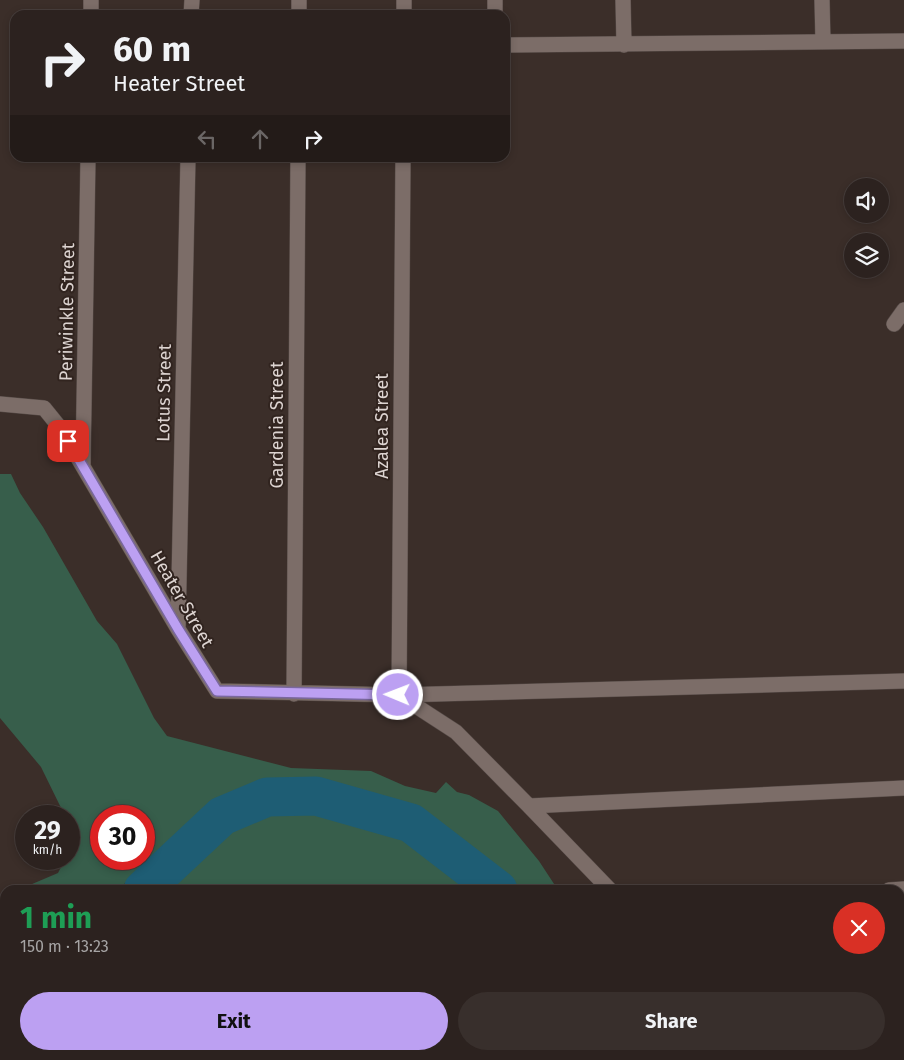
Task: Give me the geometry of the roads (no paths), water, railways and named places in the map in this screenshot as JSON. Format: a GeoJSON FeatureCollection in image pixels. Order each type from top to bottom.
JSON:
{"type":"FeatureCollection","features":[{"type":"Feature","properties":{"kind":"street"},"geometry":{"type":"LineString","coordinates":[[623,0],[624,45]]}},
{"type":"Feature","properties":{"kind":"street"},"geometry":{"type":"LineString","coordinates":[[822,0],[823,42]]}},
{"type":"Feature","properties":{"kind":"street"},"geometry":{"type":"LineString","coordinates":[[510,45],[904,41]]}},
{"type":"Feature","properties":{"kind":"street","name":"Periwinkle Street"},"geometry":{"type":"LineString","coordinates":[[83,467],[88,162]]}},
{"type":"Feature","properties":{"kind":"street","name":"Lotus Street"},"geometry":{"type":"LineString","coordinates":[[178,629],[188,162]]}},
{"type":"Feature","properties":{"kind":"street","name":"Gardenia Street"},"geometry":{"type":"LineString","coordinates":[[294,694],[298,162]]}},
{"type":"Feature","properties":{"kind":"street","name":"Azalea Street"},"geometry":{"type":"LineString","coordinates":[[398,695],[403,162]]}},
{"type":"Feature","properties":{"kind":"street"},"geometry":{"type":"LineString","coordinates":[[894,324],[904,310]]}},
{"type":"Feature","properties":{"kind":"street","name":"Heater Street"},"geometry":{"type":"LineString","coordinates":[[0,404],[44,408],[61,429],[178,629],[217,691],[398,695],[904,680]]}},
{"type":"Feature","properties":{"kind":"street"},"geometry":{"type":"LineString","coordinates":[[398,695],[456,732],[605,885]]}},
{"type":"Feature","properties":{"kind":"street"},"geometry":{"type":"LineString","coordinates":[[529,806],[904,788]]}},
{"type":"Feature","properties":{"kind":"waterway"},"geometry":{"type":"LineString","coordinates":[[148,885],[222,816],[267,797],[316,796],[411,823],[492,885]]}}]}
